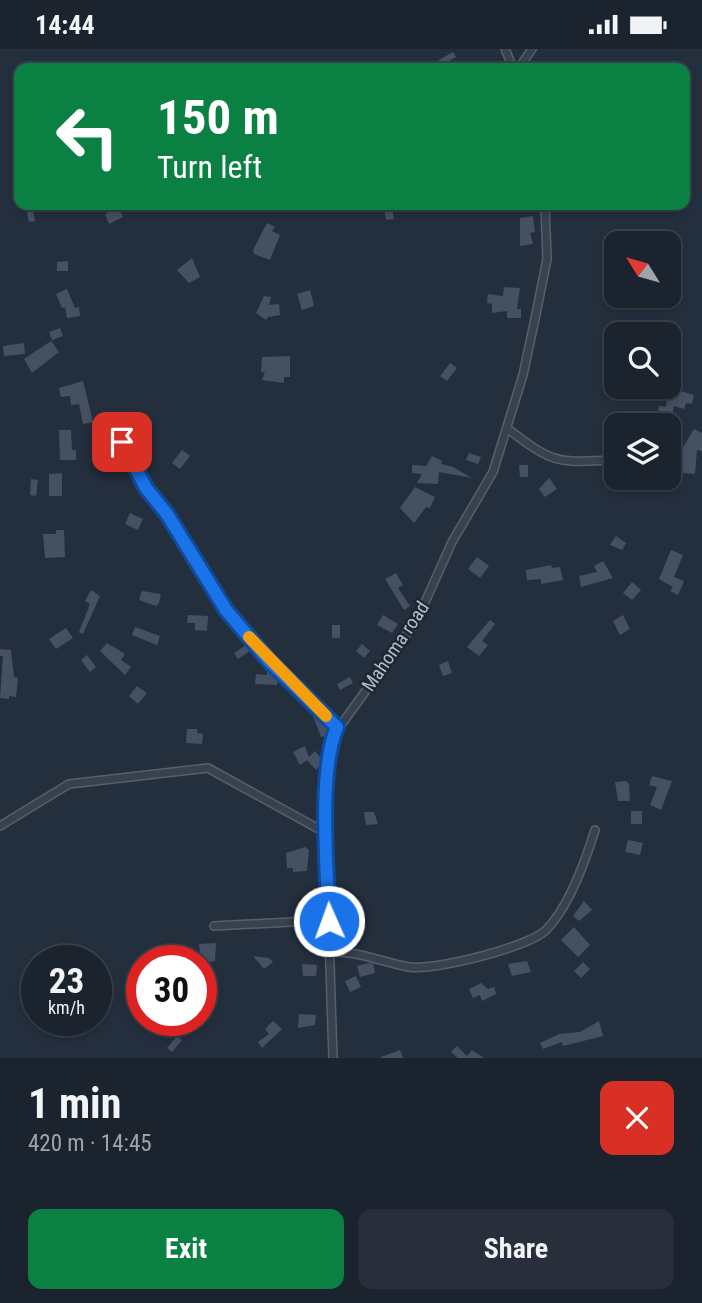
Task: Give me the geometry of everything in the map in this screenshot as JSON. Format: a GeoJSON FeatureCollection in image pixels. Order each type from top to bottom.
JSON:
{"type":"FeatureCollection","features":[{"type":"Feature","properties":{"kind":"street","name":"Mahoma road"},"geometry":{"type":"LineString","coordinates":[[333,1058],[326,833],[331,746],[337,727],[417,620],[452,542],[493,472],[523,375],[547,259],[545,210]]}},
{"type":"Feature","properties":{"kind":"street"},"geometry":{"type":"LineString","coordinates":[[508,429],[538,452],[556,460],[576,463],[604,461]]}},
{"type":"Feature","properties":{"kind":"street"},"geometry":{"type":"LineString","coordinates":[[122,442],[146,488],[167,514],[226,610],[270,662],[337,727]]}},
{"type":"Feature","properties":{"kind":"street"},"geometry":{"type":"LineString","coordinates":[[0,825],[69,785],[208,768],[326,833]]}},
{"type":"Feature","properties":{"kind":"street"},"geometry":{"type":"LineString","coordinates":[[331,952],[367,954],[422,968],[465,961],[531,938],[545,931],[556,917],[585,863],[595,829]]}},
{"type":"Feature","properties":{"kind":"street"},"geometry":{"type":"LineString","coordinates":[[214,926],[329,921]]}},
{"type":"Feature","properties":{"kind":"building"},"geometry":{"type":"Polygon","coordinates":[[[453,52],[456,57],[446,63],[434,63],[453,52]]]}},
{"type":"Feature","properties":{"kind":"building"},"geometry":{"type":"Polygon","coordinates":[[[26,210],[33,210],[35,221],[29,222],[26,210]]]}},
{"type":"Feature","properties":{"kind":"building"},"geometry":{"type":"Polygon","coordinates":[[[120,210],[123,217],[109,224],[105,214],[120,210]]]}},
{"type":"Feature","properties":{"kind":"building"},"geometry":{"type":"Polygon","coordinates":[[[384,210],[393,210],[394,219],[386,220],[384,210]]]}},
{"type":"Feature","properties":{"kind":"building"},"geometry":{"type":"Polygon","coordinates":[[[533,216],[535,232],[530,233],[533,244],[520,246],[520,218],[533,216]]]}},
{"type":"Feature","properties":{"kind":"building"},"geometry":{"type":"Polygon","coordinates":[[[267,223],[275,227],[272,231],[280,235],[270,260],[254,254],[253,250],[267,223]]]}},
{"type":"Feature","properties":{"kind":"building"},"geometry":{"type":"Polygon","coordinates":[[[192,258],[200,277],[189,283],[177,270],[192,258]]]}},
{"type":"Feature","properties":{"kind":"building"},"geometry":{"type":"Polygon","coordinates":[[[68,261],[68,271],[57,271],[57,262],[68,261]]]}},
{"type":"Feature","properties":{"kind":"building"},"geometry":{"type":"Polygon","coordinates":[[[504,287],[520,288],[517,309],[521,309],[521,318],[507,318],[507,311],[492,313],[492,304],[487,303],[488,294],[503,296],[504,287]]]}},
{"type":"Feature","properties":{"kind":"building"},"geometry":{"type":"Polygon","coordinates":[[[67,289],[75,308],[79,307],[80,316],[67,318],[65,307],[62,308],[56,294],[67,289]]]}},
{"type":"Feature","properties":{"kind":"building"},"geometry":{"type":"Polygon","coordinates":[[[310,290],[314,306],[302,310],[297,294],[310,290]]]}},
{"type":"Feature","properties":{"kind":"building"},"geometry":{"type":"Polygon","coordinates":[[[264,296],[271,297],[269,305],[279,304],[280,315],[268,317],[266,320],[256,313],[264,296]]]}},
{"type":"Feature","properties":{"kind":"building"},"geometry":{"type":"Polygon","coordinates":[[[60,328],[63,336],[52,340],[49,332],[60,328]]]}},
{"type":"Feature","properties":{"kind":"building"},"geometry":{"type":"Polygon","coordinates":[[[51,341],[59,352],[32,373],[24,359],[51,341]]]}},
{"type":"Feature","properties":{"kind":"building"},"geometry":{"type":"Polygon","coordinates":[[[24,343],[25,354],[4,356],[3,346],[24,343]]]}},
{"type":"Feature","properties":{"kind":"building"},"geometry":{"type":"Polygon","coordinates":[[[290,356],[290,377],[284,377],[284,383],[262,380],[265,372],[261,372],[262,357],[290,356]]]}},
{"type":"Feature","properties":{"kind":"building"},"geometry":{"type":"Polygon","coordinates":[[[450,363],[457,368],[447,381],[440,376],[450,363]]]}},
{"type":"Feature","properties":{"kind":"building"},"geometry":{"type":"Polygon","coordinates":[[[83,381],[93,422],[83,424],[79,404],[71,405],[70,396],[61,397],[59,388],[83,381]]]}},
{"type":"Feature","properties":{"kind":"building"},"geometry":{"type":"Polygon","coordinates":[[[681,391],[694,395],[692,404],[686,403],[684,409],[674,406],[672,413],[658,413],[659,406],[666,407],[667,399],[681,399],[681,391]]]}},
{"type":"Feature","properties":{"kind":"building"},"geometry":{"type":"Polygon","coordinates":[[[107,416],[119,422],[107,447],[95,441],[107,416]]]}},
{"type":"Feature","properties":{"kind":"building"},"geometry":{"type":"Polygon","coordinates":[[[694,429],[702,433],[702,451],[697,450],[695,474],[683,473],[682,449],[694,429]]]}},
{"type":"Feature","properties":{"kind":"building"},"geometry":{"type":"Polygon","coordinates":[[[59,430],[71,430],[72,450],[76,450],[76,460],[60,460],[59,430]]]}},
{"type":"Feature","properties":{"kind":"building"},"geometry":{"type":"Polygon","coordinates":[[[182,450],[190,456],[180,469],[172,463],[182,450]]]}},
{"type":"Feature","properties":{"kind":"building"},"geometry":{"type":"Polygon","coordinates":[[[469,453],[481,457],[478,464],[466,460],[469,453]]]}},
{"type":"Feature","properties":{"kind":"building"},"geometry":{"type":"Polygon","coordinates":[[[432,456],[442,461],[441,464],[453,467],[472,478],[439,472],[438,484],[417,483],[422,474],[412,473],[412,465],[426,466],[432,456]]]}},
{"type":"Feature","properties":{"kind":"building"},"geometry":{"type":"Polygon","coordinates":[[[519,465],[528,465],[528,477],[520,477],[519,465]]]}},
{"type":"Feature","properties":{"kind":"building"},"geometry":{"type":"Polygon","coordinates":[[[62,473],[62,496],[49,496],[49,474],[62,473]]]}},
{"type":"Feature","properties":{"kind":"building"},"geometry":{"type":"Polygon","coordinates":[[[549,478],[557,489],[545,497],[539,489],[549,478]]]}},
{"type":"Feature","properties":{"kind":"building"},"geometry":{"type":"Polygon","coordinates":[[[31,479],[38,480],[36,496],[30,495],[31,479]]]}},
{"type":"Feature","properties":{"kind":"building"},"geometry":{"type":"Polygon","coordinates":[[[415,487],[435,497],[430,508],[426,507],[414,523],[400,508],[415,487]]]}},
{"type":"Feature","properties":{"kind":"building"},"geometry":{"type":"Polygon","coordinates":[[[130,513],[143,519],[138,530],[125,524],[130,513]]]}},
{"type":"Feature","properties":{"kind":"building"},"geometry":{"type":"Polygon","coordinates":[[[56,530],[64,530],[65,557],[45,558],[43,534],[56,534],[56,530]]]}},
{"type":"Feature","properties":{"kind":"building"},"geometry":{"type":"Polygon","coordinates":[[[616,536],[626,543],[622,550],[610,545],[616,536]]]}},
{"type":"Feature","properties":{"kind":"building"},"geometry":{"type":"Polygon","coordinates":[[[671,550],[683,555],[674,577],[684,581],[678,595],[670,591],[673,587],[659,579],[671,550]]]}},
{"type":"Feature","properties":{"kind":"building"},"geometry":{"type":"Polygon","coordinates":[[[477,557],[489,566],[480,578],[468,569],[477,557]]]}},
{"type":"Feature","properties":{"kind":"building"},"geometry":{"type":"Polygon","coordinates":[[[603,561],[613,578],[581,587],[579,576],[597,572],[594,566],[603,561]]]}},
{"type":"Feature","properties":{"kind":"building"},"geometry":{"type":"Polygon","coordinates":[[[551,565],[552,568],[560,567],[563,580],[541,584],[541,579],[527,580],[526,570],[551,565]]]}},
{"type":"Feature","properties":{"kind":"building"},"geometry":{"type":"Polygon","coordinates":[[[396,573],[403,585],[398,588],[410,606],[404,610],[385,579],[396,573]]]}},
{"type":"Feature","properties":{"kind":"building"},"geometry":{"type":"Polygon","coordinates":[[[632,582],[641,590],[632,600],[623,593],[632,582]]]}},
{"type":"Feature","properties":{"kind":"building"},"geometry":{"type":"Polygon","coordinates":[[[91,590],[100,596],[83,634],[79,632],[90,604],[85,601],[91,590]]]}},
{"type":"Feature","properties":{"kind":"building"},"geometry":{"type":"Polygon","coordinates":[[[142,591],[161,594],[159,603],[156,606],[139,600],[142,591]]]}},
{"type":"Feature","properties":{"kind":"building"},"geometry":{"type":"Polygon","coordinates":[[[188,615],[208,616],[207,631],[195,630],[195,623],[187,623],[188,615]]]}},
{"type":"Feature","properties":{"kind":"building"},"geometry":{"type":"Polygon","coordinates":[[[383,615],[398,624],[392,633],[377,625],[383,615]]]}},
{"type":"Feature","properties":{"kind":"building"},"geometry":{"type":"Polygon","coordinates":[[[623,615],[630,629],[620,635],[613,621],[623,615]]]}},
{"type":"Feature","properties":{"kind":"building"},"geometry":{"type":"Polygon","coordinates":[[[490,620],[495,624],[482,641],[488,645],[479,656],[467,647],[490,620]]]}},
{"type":"Feature","properties":{"kind":"building"},"geometry":{"type":"Polygon","coordinates":[[[332,625],[340,625],[340,638],[332,638],[332,625]]]}},
{"type":"Feature","properties":{"kind":"building"},"geometry":{"type":"Polygon","coordinates":[[[135,627],[160,636],[157,645],[132,635],[135,627]]]}},
{"type":"Feature","properties":{"kind":"building"},"geometry":{"type":"Polygon","coordinates":[[[66,628],[73,638],[56,649],[49,639],[66,628]]]}},
{"type":"Feature","properties":{"kind":"building"},"geometry":{"type":"Polygon","coordinates":[[[107,643],[125,654],[121,660],[131,667],[125,675],[100,651],[107,643]]]}},
{"type":"Feature","properties":{"kind":"building"},"geometry":{"type":"Polygon","coordinates":[[[362,644],[370,651],[364,658],[356,651],[362,644]]]}},
{"type":"Feature","properties":{"kind":"building"},"geometry":{"type":"Polygon","coordinates":[[[246,645],[250,651],[238,659],[234,653],[246,645]]]}},
{"type":"Feature","properties":{"kind":"building"},"geometry":{"type":"Polygon","coordinates":[[[0,649],[11,650],[14,677],[18,678],[16,697],[9,696],[9,699],[0,698],[3,656],[0,656],[0,649]]]}},
{"type":"Feature","properties":{"kind":"building"},"geometry":{"type":"Polygon","coordinates":[[[87,655],[96,667],[90,672],[81,660],[87,655]]]}},
{"type":"Feature","properties":{"kind":"building"},"geometry":{"type":"Polygon","coordinates":[[[448,661],[452,673],[443,676],[439,665],[448,661]]]}},
{"type":"Feature","properties":{"kind":"building"},"geometry":{"type":"Polygon","coordinates":[[[267,671],[278,678],[277,685],[255,684],[256,674],[267,675],[267,671]]]}},
{"type":"Feature","properties":{"kind":"building"},"geometry":{"type":"Polygon","coordinates":[[[350,677],[353,683],[340,690],[337,684],[350,677]]]}},
{"type":"Feature","properties":{"kind":"building"},"geometry":{"type":"Polygon","coordinates":[[[137,686],[147,693],[138,704],[129,696],[137,686]]]}},
{"type":"Feature","properties":{"kind":"building"},"geometry":{"type":"Polygon","coordinates":[[[312,713],[328,727],[327,736],[321,737],[312,713]]]}},
{"type":"Feature","properties":{"kind":"building"},"geometry":{"type":"Polygon","coordinates":[[[187,729],[197,729],[197,733],[203,734],[202,744],[186,743],[187,729]]]}},
{"type":"Feature","properties":{"kind":"building"},"geometry":{"type":"Polygon","coordinates":[[[305,746],[309,757],[315,751],[324,761],[316,770],[307,760],[300,765],[293,752],[305,746]]]}},
{"type":"Feature","properties":{"kind":"building"},"geometry":{"type":"Polygon","coordinates":[[[652,776],[672,781],[661,810],[650,805],[657,787],[649,785],[652,776]]]}},
{"type":"Feature","properties":{"kind":"building"},"geometry":{"type":"Polygon","coordinates":[[[626,781],[629,784],[630,801],[618,801],[615,782],[626,781]]]}},
{"type":"Feature","properties":{"kind":"building"},"geometry":{"type":"Polygon","coordinates":[[[631,811],[642,811],[642,824],[631,824],[631,811]]]}},
{"type":"Feature","properties":{"kind":"building"},"geometry":{"type":"Polygon","coordinates":[[[364,812],[374,812],[378,824],[366,825],[364,812]]]}},
{"type":"Feature","properties":{"kind":"building"},"geometry":{"type":"Polygon","coordinates":[[[628,840],[643,843],[640,855],[625,852],[628,840]]]}},
{"type":"Feature","properties":{"kind":"building"},"geometry":{"type":"Polygon","coordinates":[[[305,847],[309,850],[307,871],[293,872],[293,868],[287,868],[286,853],[305,847]]]}},
{"type":"Feature","properties":{"kind":"building"},"geometry":{"type":"Polygon","coordinates":[[[584,901],[592,910],[579,921],[573,916],[584,901]]]}},
{"type":"Feature","properties":{"kind":"building"},"geometry":{"type":"Polygon","coordinates":[[[574,927],[590,945],[578,957],[561,940],[574,927]]]}},
{"type":"Feature","properties":{"kind":"building"},"geometry":{"type":"Polygon","coordinates":[[[253,956],[269,958],[273,962],[264,969],[253,956]]]}},
{"type":"Feature","properties":{"kind":"building"},"geometry":{"type":"Polygon","coordinates":[[[527,961],[531,972],[512,976],[508,964],[527,961]]]}},
{"type":"Feature","properties":{"kind":"building"},"geometry":{"type":"Polygon","coordinates":[[[583,962],[590,969],[581,978],[574,971],[583,962]]]}},
{"type":"Feature","properties":{"kind":"building"},"geometry":{"type":"Polygon","coordinates":[[[302,964],[317,965],[316,976],[303,976],[302,964]]]}},
{"type":"Feature","properties":{"kind":"building"},"geometry":{"type":"Polygon","coordinates":[[[373,964],[375,973],[360,977],[357,966],[373,964]]]}},
{"type":"Feature","properties":{"kind":"building"},"geometry":{"type":"Polygon","coordinates":[[[356,976],[361,987],[350,992],[345,981],[356,976]]]}},
{"type":"Feature","properties":{"kind":"building"},"geometry":{"type":"Polygon","coordinates":[[[481,983],[488,989],[494,987],[496,994],[482,1001],[480,995],[473,998],[469,989],[481,983]]]}},
{"type":"Feature","properties":{"kind":"building"},"geometry":{"type":"Polygon","coordinates":[[[299,1014],[316,1015],[315,1025],[298,1028],[299,1014]]]}},
{"type":"Feature","properties":{"kind":"building"},"geometry":{"type":"Polygon","coordinates":[[[273,1021],[282,1029],[262,1048],[258,1042],[269,1034],[265,1029],[273,1021]]]}},
{"type":"Feature","properties":{"kind":"building"},"geometry":{"type":"Polygon","coordinates":[[[599,1021],[603,1036],[563,1046],[562,1042],[543,1049],[540,1043],[559,1034],[580,1032],[599,1021]]]}},
{"type":"Feature","properties":{"kind":"building"},"geometry":{"type":"Polygon","coordinates":[[[177,1036],[182,1040],[172,1052],[167,1048],[177,1036]]]}},
{"type":"Feature","properties":{"kind":"building"},"geometry":{"type":"Polygon","coordinates":[[[457,1046],[467,1056],[472,1050],[484,1058],[458,1058],[451,1052],[457,1046]]]}},
{"type":"Feature","properties":{"kind":"building"},"geometry":{"type":"Polygon","coordinates":[[[400,1050],[403,1058],[381,1058],[381,1057],[400,1050]]]}},
{"type":"Feature","properties":{"kind":"slow traffic"},"geometry":{"type":"LineString","coordinates":[[249,637],[270,662],[326,716]]}},
{"type":"Feature","properties":{"kind":"route"},"geometry":{"type":"LineString","coordinates":[[122,442],[146,488],[167,514],[226,610],[270,662],[337,727],[331,746],[326,814],[329,921]]}}]}
